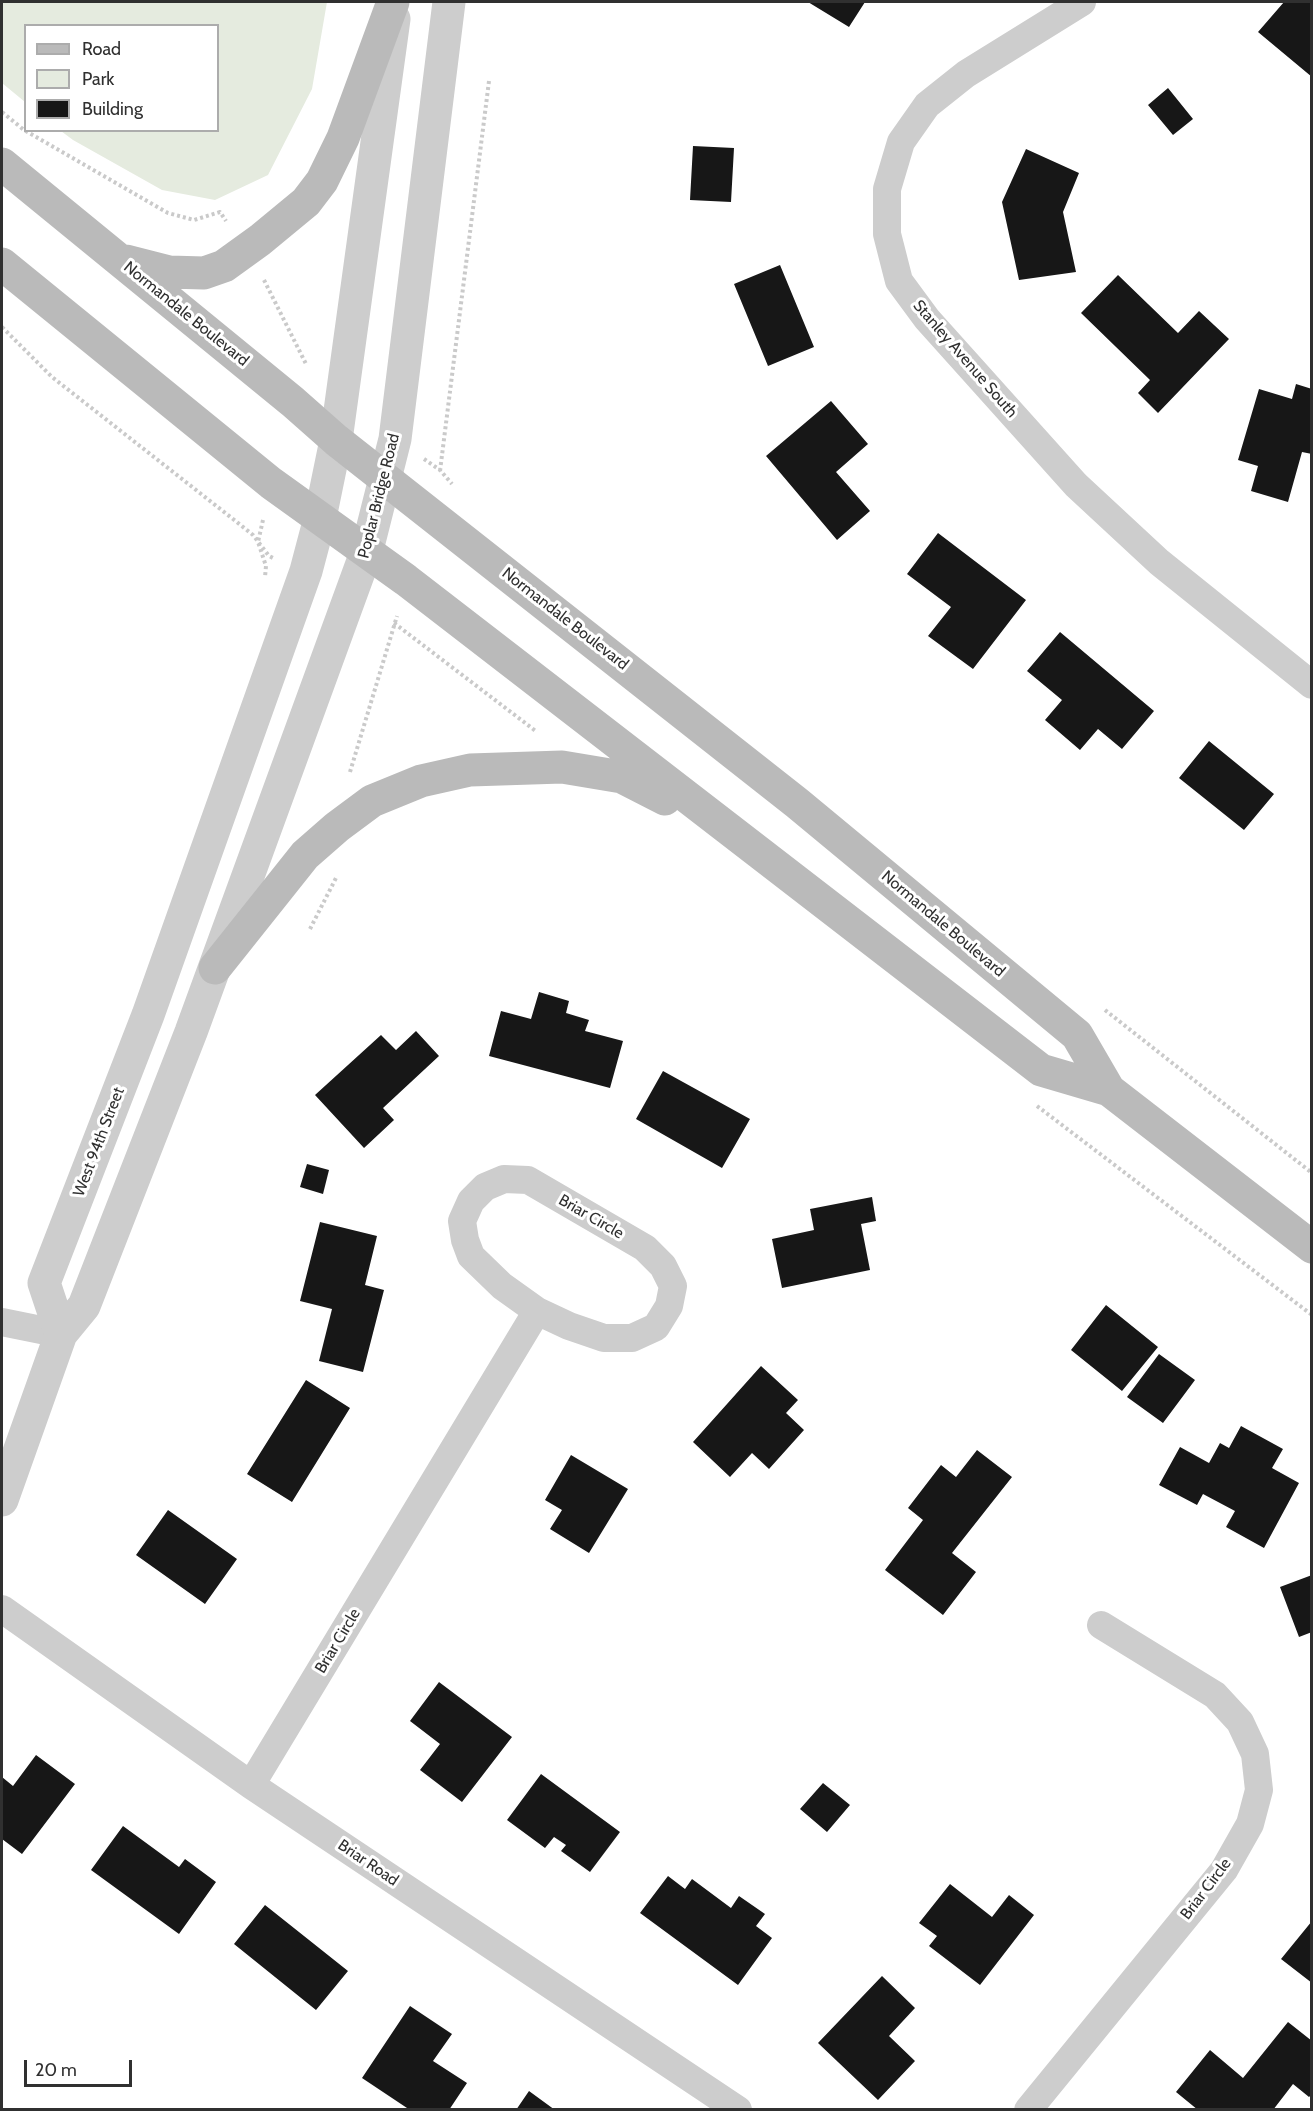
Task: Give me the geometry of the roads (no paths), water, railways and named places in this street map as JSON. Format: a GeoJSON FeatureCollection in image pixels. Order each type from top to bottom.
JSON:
{"type":"FeatureCollection","features":[{"type":"Feature","properties":{"kind":"main road"},"geometry":{"type":"LineString","coordinates":[[118,259],[169,272],[204,273],[224,266],[306,202],[322,180],[343,138],[395,2]]}},
{"type":"Feature","properties":{"kind":"main road","name":"Normandale Boulevard"},"geometry":{"type":"LineString","coordinates":[[2,164],[293,402],[336,440],[797,803],[1077,1035],[1109,1090]]}},
{"type":"Feature","properties":{"kind":"main road","name":"Normandale Boulevard"},"geometry":{"type":"LineString","coordinates":[[2,264],[271,483],[367,550],[1041,1070],[1109,1090],[1311,1247]]}},
{"type":"Feature","properties":{"kind":"main road"},"geometry":{"type":"LineString","coordinates":[[215,968],[305,855],[372,801],[421,781],[470,770],[514,767],[562,768],[612,775],[622,777],[733,832]]}},
{"type":"Feature","properties":{"kind":"street"},"geometry":{"type":"LineString","coordinates":[[320,518],[336,440],[395,2]]}},
{"type":"Feature","properties":{"kind":"street","name":"Poplar Bridge Road"},"geometry":{"type":"LineString","coordinates":[[215,968],[367,550],[386,478],[395,439],[449,2]]}},
{"type":"Feature","properties":{"kind":"street","name":"Stanley Avenue South"},"geometry":{"type":"LineString","coordinates":[[1083,2],[966,74],[927,105],[901,142],[887,189],[887,234],[899,281],[927,319],[1076,485],[1159,562],[1311,686]]}},
{"type":"Feature","properties":{"kind":"street","name":"West 94th Street"},"geometry":{"type":"LineString","coordinates":[[62,1334],[44,1283],[148,1016],[306,571],[320,518]]}},
{"type":"Feature","properties":{"kind":"street"},"geometry":{"type":"LineString","coordinates":[[2,1500],[62,1334],[84,1306],[215,968]]}},
{"type":"Feature","properties":{"kind":"street","name":"Briar Circle"},"geometry":{"type":"LineString","coordinates":[[504,1179],[528,1180],[645,1248],[663,1266],[673,1286],[669,1306],[656,1327],[632,1338],[604,1338],[569,1326],[537,1311],[502,1286],[471,1256],[465,1240],[462,1221],[471,1201],[485,1187],[504,1179]]}},
{"type":"Feature","properties":{"kind":"street","name":"Briar Circle"},"geometry":{"type":"LineString","coordinates":[[251,1785],[537,1311]]}},
{"type":"Feature","properties":{"kind":"street"},"geometry":{"type":"LineString","coordinates":[[2,1322],[62,1334]]}},
{"type":"Feature","properties":{"kind":"street","name":"Briar Road"},"geometry":{"type":"LineString","coordinates":[[2,1609],[251,1785],[738,2109]]}},
{"type":"Feature","properties":{"kind":"street","name":"Briar Circle"},"geometry":{"type":"LineString","coordinates":[[1028,2109],[1224,1870],[1250,1824],[1259,1790],[1255,1754],[1240,1722],[1215,1695],[1101,1625]]}}]}
